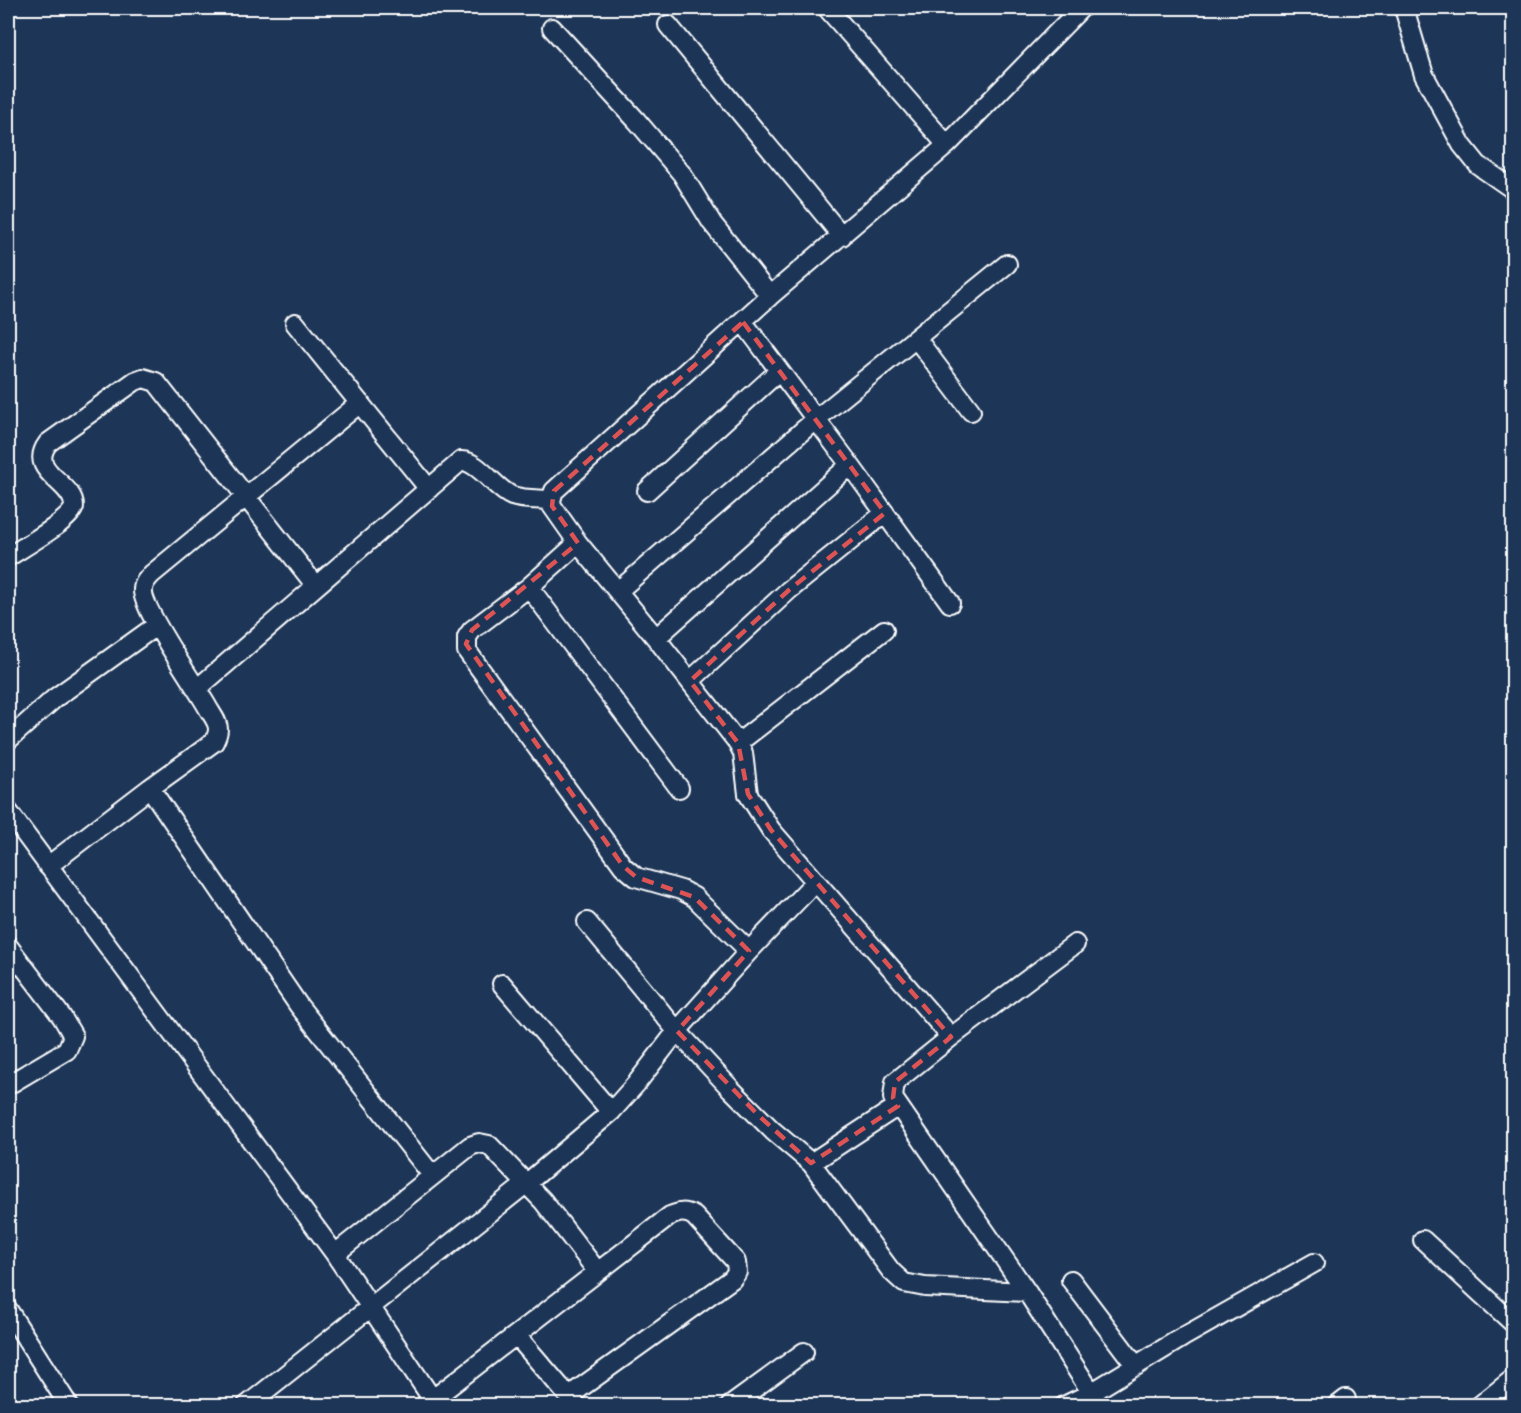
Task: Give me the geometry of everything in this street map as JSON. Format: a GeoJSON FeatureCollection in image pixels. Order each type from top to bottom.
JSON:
{"type":"FeatureCollection","features":[{"type":"Feature","properties":{"kind":"street"},"geometry":{"type":"LineString","coordinates":[[827,8],[947,146]]}},
{"type":"Feature","properties":{"kind":"street"},"geometry":{"type":"LineString","coordinates":[[951,1037],[771,830],[748,795],[743,753],[738,743],[578,543],[552,506],[551,500],[554,491],[770,296],[947,146],[1081,8]]}},
{"type":"Feature","properties":{"kind":"street"},"geometry":{"type":"LineString","coordinates":[[1404,8],[1424,75],[1462,145],[1478,165],[1514,190]]}},
{"type":"Feature","properties":{"kind":"street"},"geometry":{"type":"LineString","coordinates":[[668,25],[842,236]]}},
{"type":"Feature","properties":{"kind":"street"},"geometry":{"type":"LineString","coordinates":[[552,28],[682,174],[712,223],[770,296]]}},
{"type":"Feature","properties":{"kind":"street"},"geometry":{"type":"LineString","coordinates":[[618,591],[815,420],[1007,264]]}},
{"type":"Feature","properties":{"kind":"street"},"geometry":{"type":"LineString","coordinates":[[743,322],[950,603]]}},
{"type":"Feature","properties":{"kind":"street"},"geometry":{"type":"LineString","coordinates":[[295,323],[429,489]]}},
{"type":"Feature","properties":{"kind":"street"},"geometry":{"type":"LineString","coordinates":[[915,338],[971,411]]}},
{"type":"Feature","properties":{"kind":"street"},"geometry":{"type":"LineString","coordinates":[[647,491],[779,371]]}},
{"type":"Feature","properties":{"kind":"street"},"geometry":{"type":"LineString","coordinates":[[8,557],[67,519],[74,508],[69,494],[43,464],[42,457],[48,443],[135,381],[143,378],[156,382],[316,586]]}},
{"type":"Feature","properties":{"kind":"street"},"geometry":{"type":"LineString","coordinates":[[48,866],[214,742],[217,736],[217,725],[198,688],[157,625],[144,599],[142,589],[145,583],[152,574],[360,403]]}},
{"type":"Feature","properties":{"kind":"street"},"geometry":{"type":"LineString","coordinates":[[198,688],[457,464],[466,460],[499,488],[514,496],[551,500]]}},
{"type":"Feature","properties":{"kind":"street"},"geometry":{"type":"LineString","coordinates":[[656,638],[850,465]]}},
{"type":"Feature","properties":{"kind":"street"},"geometry":{"type":"LineString","coordinates":[[690,681],[789,590],[885,513]]}},
{"type":"Feature","properties":{"kind":"street"},"geometry":{"type":"LineString","coordinates":[[578,543],[529,587],[472,630],[467,637],[467,651],[623,866],[636,877],[674,887],[694,897],[749,951]]}},
{"type":"Feature","properties":{"kind":"street"},"geometry":{"type":"LineString","coordinates":[[529,587],[679,788]]}},
{"type":"Feature","properties":{"kind":"street"},"geometry":{"type":"LineString","coordinates":[[8,740],[55,698],[157,625]]}},
{"type":"Feature","properties":{"kind":"street"},"geometry":{"type":"LineString","coordinates":[[738,743],[884,630]]}},
{"type":"Feature","properties":{"kind":"street"},"geometry":{"type":"LineString","coordinates":[[150,788],[299,1006],[432,1176]]}},
{"type":"Feature","properties":{"kind":"street"},"geometry":{"type":"LineString","coordinates":[[8,811],[335,1254],[431,1404],[516,1335],[597,1271],[670,1216],[679,1212],[694,1216],[736,1262],[737,1272],[732,1279],[572,1401],[516,1335]]}},
{"type":"Feature","properties":{"kind":"street"},"geometry":{"type":"LineString","coordinates":[[246,1406],[369,1306],[527,1183],[611,1113],[677,1031],[816,881]]}},
{"type":"Feature","properties":{"kind":"street"},"geometry":{"type":"LineString","coordinates":[[587,922],[677,1031],[758,1115],[811,1163],[891,1271],[904,1283],[925,1287],[1027,1292]]}},
{"type":"Feature","properties":{"kind":"street"},"geometry":{"type":"LineString","coordinates":[[1075,945],[951,1037],[895,1082],[893,1098],[1027,1292],[1095,1399]]}},
{"type":"Feature","properties":{"kind":"street"},"geometry":{"type":"LineString","coordinates":[[8,946],[15,970],[62,1017],[73,1036],[67,1050],[8,1084]]}},
{"type":"Feature","properties":{"kind":"street"},"geometry":{"type":"LineString","coordinates":[[502,984],[611,1113]]}},
{"type":"Feature","properties":{"kind":"street"},"geometry":{"type":"LineString","coordinates":[[811,1163],[898,1106]]}},
{"type":"Feature","properties":{"kind":"street"},"geometry":{"type":"LineString","coordinates":[[335,1254],[470,1146],[479,1143],[489,1145],[527,1183],[597,1271]]}},
{"type":"Feature","properties":{"kind":"street"},"geometry":{"type":"LineString","coordinates":[[1423,1239],[1514,1324]]}},
{"type":"Feature","properties":{"kind":"street"},"geometry":{"type":"LineString","coordinates":[[1064,1406],[1095,1399],[1136,1366],[1314,1263]]}},
{"type":"Feature","properties":{"kind":"street"},"geometry":{"type":"LineString","coordinates":[[1071,1280],[1136,1366]]}},
{"type":"Feature","properties":{"kind":"street"},"geometry":{"type":"LineString","coordinates":[[8,1310],[69,1406]]}},
{"type":"Feature","properties":{"kind":"street"},"geometry":{"type":"LineString","coordinates":[[734,1404],[804,1352]]}},
{"type":"Feature","properties":{"kind":"street"},"geometry":{"type":"LineString","coordinates":[[1479,1406],[1498,1400],[1514,1378]]}},
{"type":"Feature","properties":{"kind":"highlighted area"},"geometry":{"type":"Polygon","coordinates":[[[743,322],[885,513],[789,590],[690,681],[738,743],[748,794],[771,830],[951,1037],[895,1082],[893,1098],[898,1106],[811,1163],[758,1115],[677,1031],[749,951],[694,897],[636,877],[623,866],[466,644],[472,630],[578,543],[552,506],[554,491],[743,322]]]}}]}
